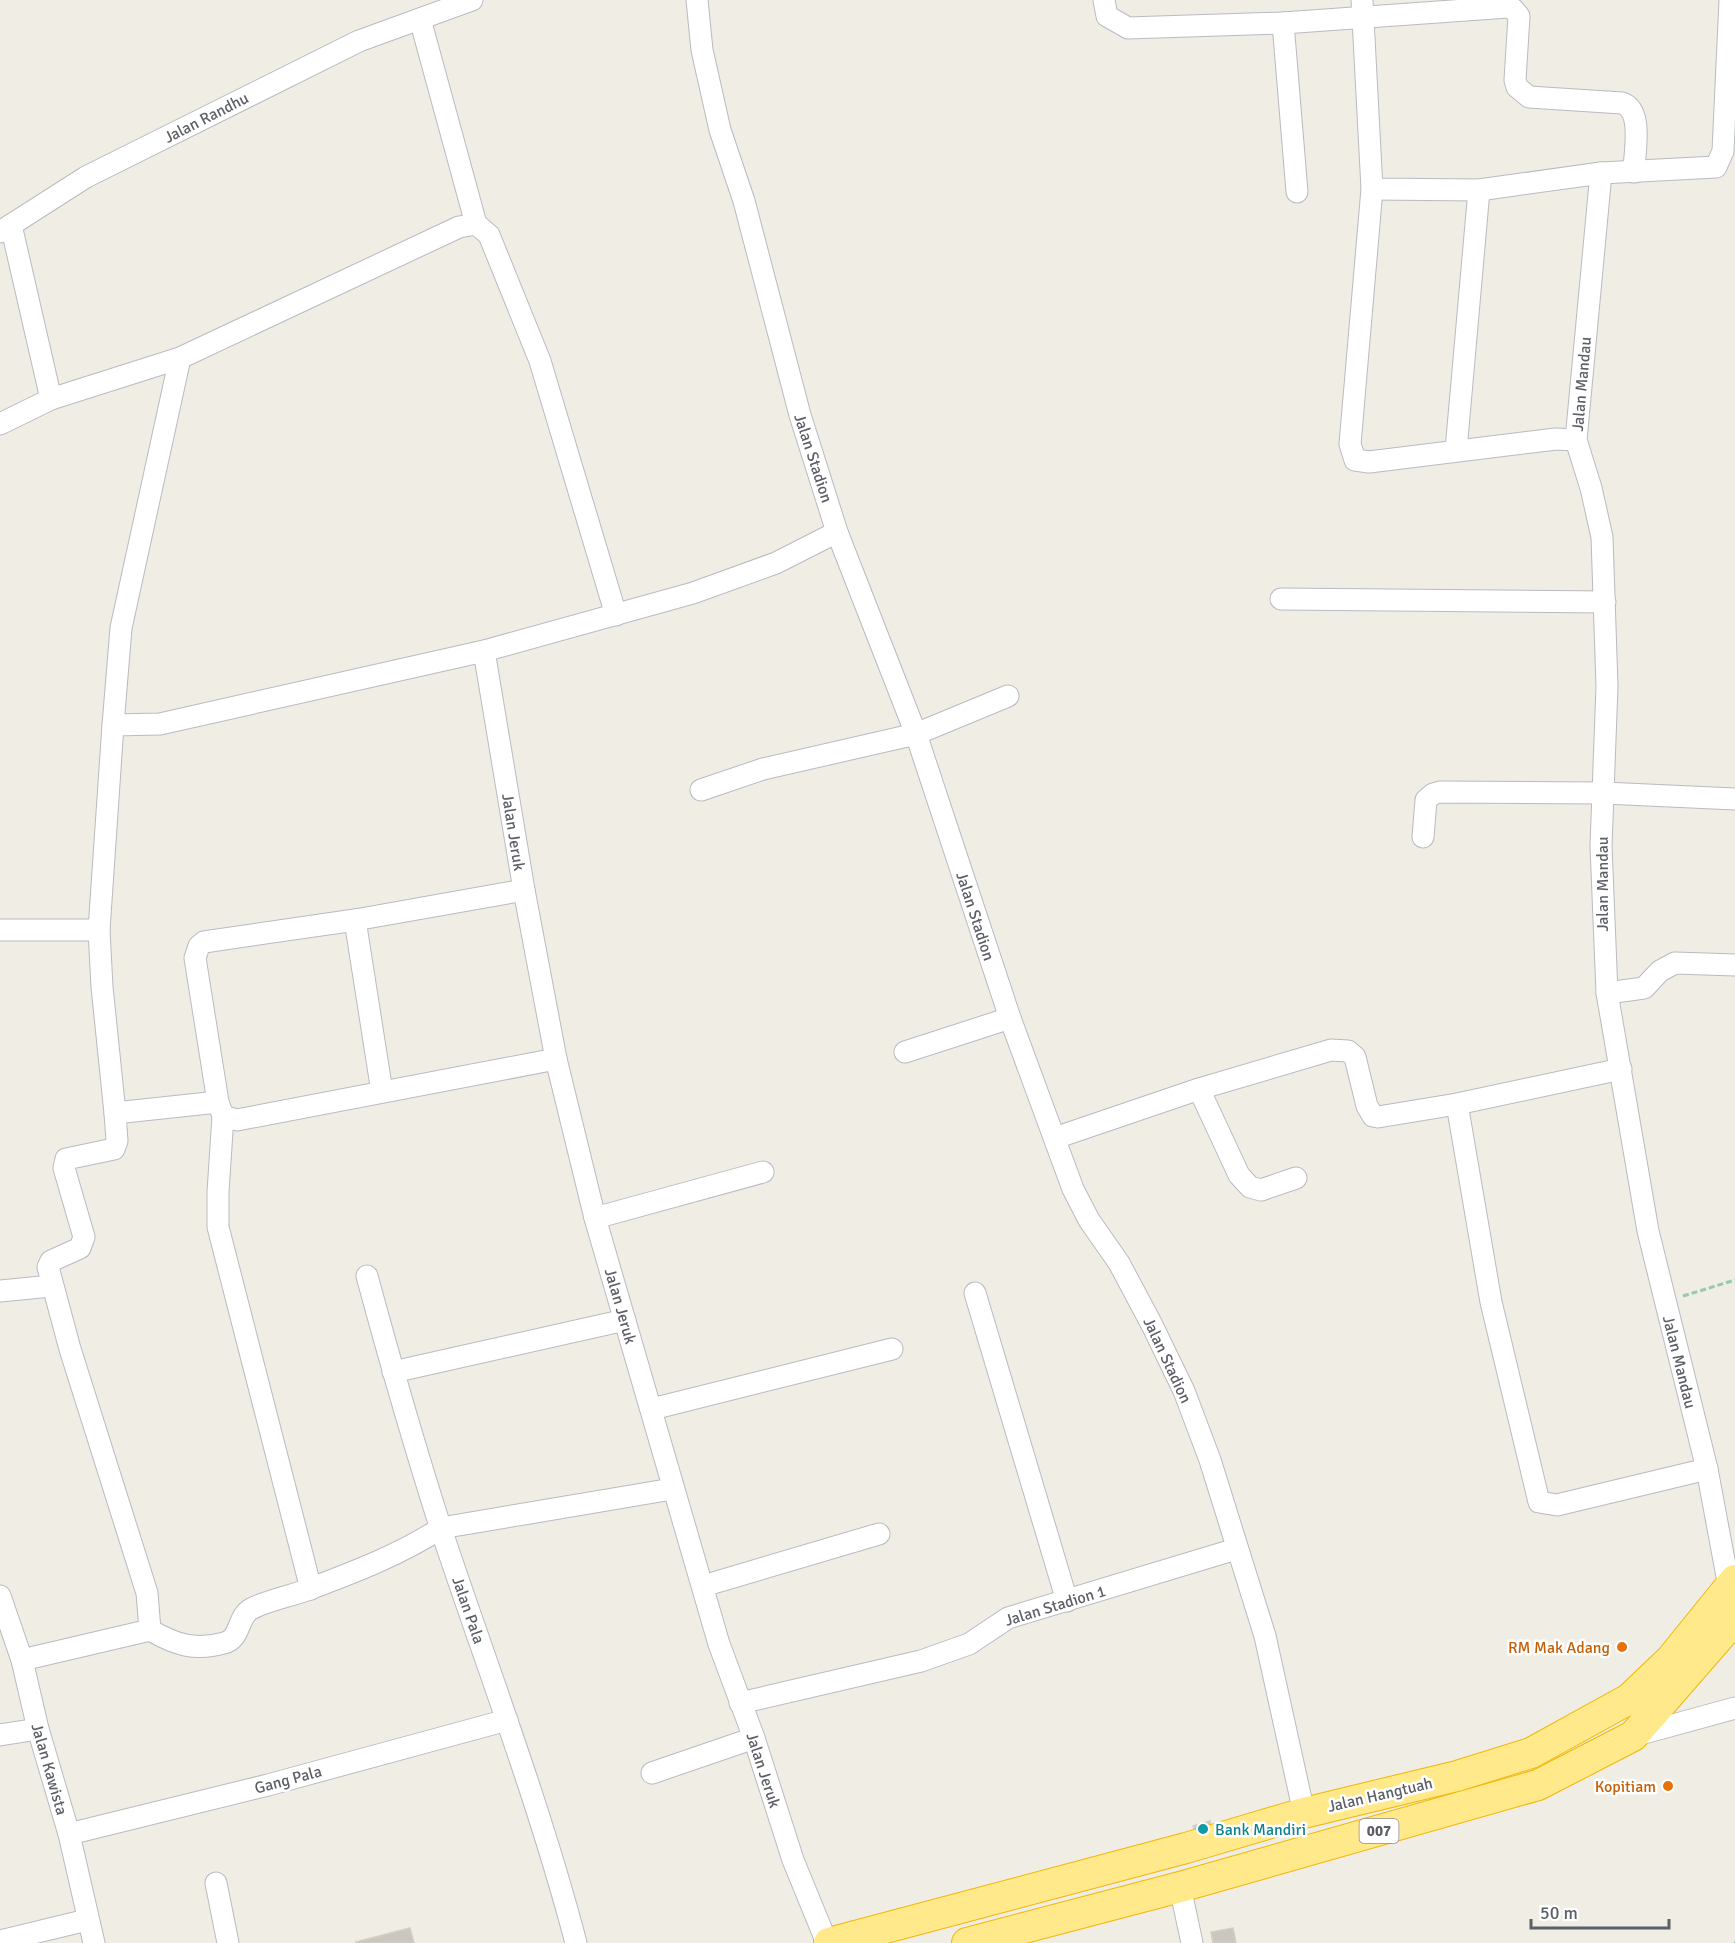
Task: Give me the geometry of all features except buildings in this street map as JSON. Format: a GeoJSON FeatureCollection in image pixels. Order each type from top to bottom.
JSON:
{"type":"FeatureCollection","features":[{"type":"Feature","properties":{"kind":"highway","name":"Jalan Hangtuah"},"geometry":{"type":"LineString","coordinates":[[828,1943],[1186,1848],[1304,1812],[1457,1776],[1531,1753],[1629,1699],[1671,1659],[1732,1583]]}},
{"type":"Feature","properties":{"kind":"highway","name":"Jalan Hangtuah"},"geometry":{"type":"LineString","coordinates":[[984,1941],[1538,1785],[1633,1736],[1735,1619]]}},
{"type":"Feature","properties":{"kind":"street","name":"Jalan Randhu"},"geometry":{"type":"LineString","coordinates":[[5,228],[86,177],[358,41],[472,0]]}},
{"type":"Feature","properties":{"kind":"street","name":"Jalan Stadion"},"geometry":{"type":"LineString","coordinates":[[697,0],[702,50],[720,130],[744,201],[800,415],[837,532],[916,734],[1010,1018],[1073,1189],[1089,1220],[1119,1263],[1184,1391],[1210,1460],[1265,1636],[1304,1812]]}},
{"type":"Feature","properties":{"kind":"street"},"geometry":{"type":"LineString","coordinates":[[1104,0],[1107,16],[1128,28],[1283,23],[1363,9],[1508,7],[1519,16],[1515,80],[1517,87],[1529,97],[1622,103],[1630,106],[1635,117],[1634,172]]}},
{"type":"Feature","properties":{"kind":"street"},"geometry":{"type":"LineString","coordinates":[[1372,189],[1479,190],[1601,173],[1711,169],[1719,163],[1723,151],[1730,0]]}},
{"type":"Feature","properties":{"kind":"street"},"geometry":{"type":"LineString","coordinates":[[1363,9],[1372,189],[1352,453],[1356,460],[1369,462],[1556,439],[1576,440]]}},
{"type":"Feature","properties":{"kind":"street"},"geometry":{"type":"LineString","coordinates":[[420,19],[476,224],[489,235],[540,361],[616,615]]}},
{"type":"Feature","properties":{"kind":"street"},"geometry":{"type":"LineString","coordinates":[[1283,23],[1297,192]]}},
{"type":"Feature","properties":{"kind":"street","name":"Jalan Mandau"},"geometry":{"type":"LineString","coordinates":[[1601,173],[1576,440],[1591,488],[1602,537],[1607,686],[1601,846],[1606,993],[1648,1231],[1707,1469],[1732,1583]]}},
{"type":"Feature","properties":{"kind":"street"},"geometry":{"type":"LineString","coordinates":[[1456,450],[1479,190]]}},
{"type":"Feature","properties":{"kind":"street"},"geometry":{"type":"LineString","coordinates":[[0,424],[51,399],[180,358],[459,227],[476,224]]}},
{"type":"Feature","properties":{"kind":"street"},"geometry":{"type":"LineString","coordinates":[[5,228],[51,399]]}},
{"type":"Feature","properties":{"kind":"street"},"geometry":{"type":"LineString","coordinates":[[150,1630],[147,1593],[51,1286],[49,1263],[75,1252],[80,1248],[84,1238],[64,1164],[71,1156],[114,1149],[117,1141],[102,987],[99,930],[113,725],[121,628],[180,358]]}},
{"type":"Feature","properties":{"kind":"street"},"geometry":{"type":"LineString","coordinates":[[113,725],[160,724],[484,651],[693,593],[766,566],[837,532]]}},
{"type":"Feature","properties":{"kind":"street"},"geometry":{"type":"LineString","coordinates":[[1281,599],[1605,602]]}},
{"type":"Feature","properties":{"kind":"street","name":"Jalan Jeruk"},"geometry":{"type":"LineString","coordinates":[[484,651],[524,890],[556,1059],[595,1218],[652,1409],[672,1489],[719,1644],[754,1738],[793,1860],[828,1943]]}},
{"type":"Feature","properties":{"kind":"street"},"geometry":{"type":"LineString","coordinates":[[701,790],[763,769],[916,734],[1008,696]]}},
{"type":"Feature","properties":{"kind":"street"},"geometry":{"type":"LineString","coordinates":[[1423,837],[1424,804],[1433,794],[1604,793],[1735,799]]}},
{"type":"Feature","properties":{"kind":"street"},"geometry":{"type":"LineString","coordinates":[[311,1589],[218,1227],[221,1109],[195,958],[199,946],[211,939],[356,920],[524,890]]}},
{"type":"Feature","properties":{"kind":"street"},"geometry":{"type":"LineString","coordinates":[[356,920],[382,1092]]}},
{"type":"Feature","properties":{"kind":"street"},"geometry":{"type":"LineString","coordinates":[[0,930],[99,930]]}},
{"type":"Feature","properties":{"kind":"street"},"geometry":{"type":"LineString","coordinates":[[1606,993],[1644,987],[1660,970],[1675,963],[1735,965]]}},
{"type":"Feature","properties":{"kind":"street"},"geometry":{"type":"LineString","coordinates":[[905,1052],[1010,1018]]}},
{"type":"Feature","properties":{"kind":"street"},"geometry":{"type":"LineString","coordinates":[[1055,1138],[1199,1089],[1339,1049],[1356,1057],[1366,1106],[1373,1116],[1457,1104],[1621,1069]]}},
{"type":"Feature","properties":{"kind":"street"},"geometry":{"type":"LineString","coordinates":[[115,1113],[221,1109],[237,1120],[556,1059]]}},
{"type":"Feature","properties":{"kind":"street"},"geometry":{"type":"LineString","coordinates":[[1199,1089],[1244,1182],[1261,1190],[1274,1188],[1296,1178]]}},
{"type":"Feature","properties":{"kind":"street"},"geometry":{"type":"LineString","coordinates":[[1457,1104],[1491,1302],[1539,1503],[1557,1505],[1707,1469]]}},
{"type":"Feature","properties":{"kind":"street"},"geometry":{"type":"LineString","coordinates":[[595,1218],[763,1172]]}},
{"type":"Feature","properties":{"kind":"street","name":"Jalan Pala"},"geometry":{"type":"LineString","coordinates":[[367,1276],[393,1371],[441,1528],[558,1875],[576,1943]]}},
{"type":"Feature","properties":{"kind":"street"},"geometry":{"type":"LineString","coordinates":[[0,1292],[51,1286]]}},
{"type":"Feature","properties":{"kind":"street"},"geometry":{"type":"LineString","coordinates":[[975,1293],[1067,1601]]}},
{"type":"Feature","properties":{"kind":"street"},"geometry":{"type":"LineString","coordinates":[[393,1371],[625,1320]]}},
{"type":"Feature","properties":{"kind":"street"},"geometry":{"type":"LineString","coordinates":[[652,1409],[892,1349]]}},
{"type":"Feature","properties":{"kind":"street"},"geometry":{"type":"LineString","coordinates":[[22,1660],[150,1630],[169,1641],[194,1648],[225,1643],[234,1638],[241,1620],[252,1608],[311,1589],[410,1548],[441,1528],[672,1489]]}},
{"type":"Feature","properties":{"kind":"street"},"geometry":{"type":"LineString","coordinates":[[703,1586],[879,1534]]}},
{"type":"Feature","properties":{"kind":"street","name":"Jalan Stadion 1"},"geometry":{"type":"LineString","coordinates":[[740,1703],[921,1662],[969,1644],[1008,1618],[1236,1549]]}},
{"type":"Feature","properties":{"kind":"street","name":"Jalan Kawista"},"geometry":{"type":"LineString","coordinates":[[0,1596],[22,1660],[38,1729],[69,1834],[94,1943]]}},
{"type":"Feature","properties":{"kind":"street"},"geometry":{"type":"LineString","coordinates":[[1633,1736],[1735,1708]]}},
{"type":"Feature","properties":{"kind":"street","name":"Gang Pala"},"geometry":{"type":"LineString","coordinates":[[69,1834],[268,1785],[507,1720]]}},
{"type":"Feature","properties":{"kind":"street"},"geometry":{"type":"LineString","coordinates":[[0,1735],[38,1729]]}},
{"type":"Feature","properties":{"kind":"street"},"geometry":{"type":"LineString","coordinates":[[652,1773],[754,1738]]}},
{"type":"Feature","properties":{"kind":"street"},"geometry":{"type":"LineString","coordinates":[[216,1883],[228,1943]]}},
{"type":"Feature","properties":{"kind":"street"},"geometry":{"type":"LineString","coordinates":[[1180,1887],[1192,1943]]}},
{"type":"Feature","properties":{"kind":"street"},"geometry":{"type":"LineString","coordinates":[[0,1941],[87,1920]]}},
{"type":"Feature","properties":{"kind":"path"},"geometry":{"type":"LineString","coordinates":[[1664,1301],[1735,1280]]}},
{"type":"Feature","properties":{"kind":"place","name":"RM Mak Adang"},"geometry":{"type":"Point","coordinates":[1622,1647]}},
{"type":"Feature","properties":{"kind":"place","name":"Kopitiam"},"geometry":{"type":"Point","coordinates":[1668,1786]}},
{"type":"Feature","properties":{"kind":"place","name":"Bank Mandiri"},"geometry":{"type":"Point","coordinates":[1203,1829]}}]}
